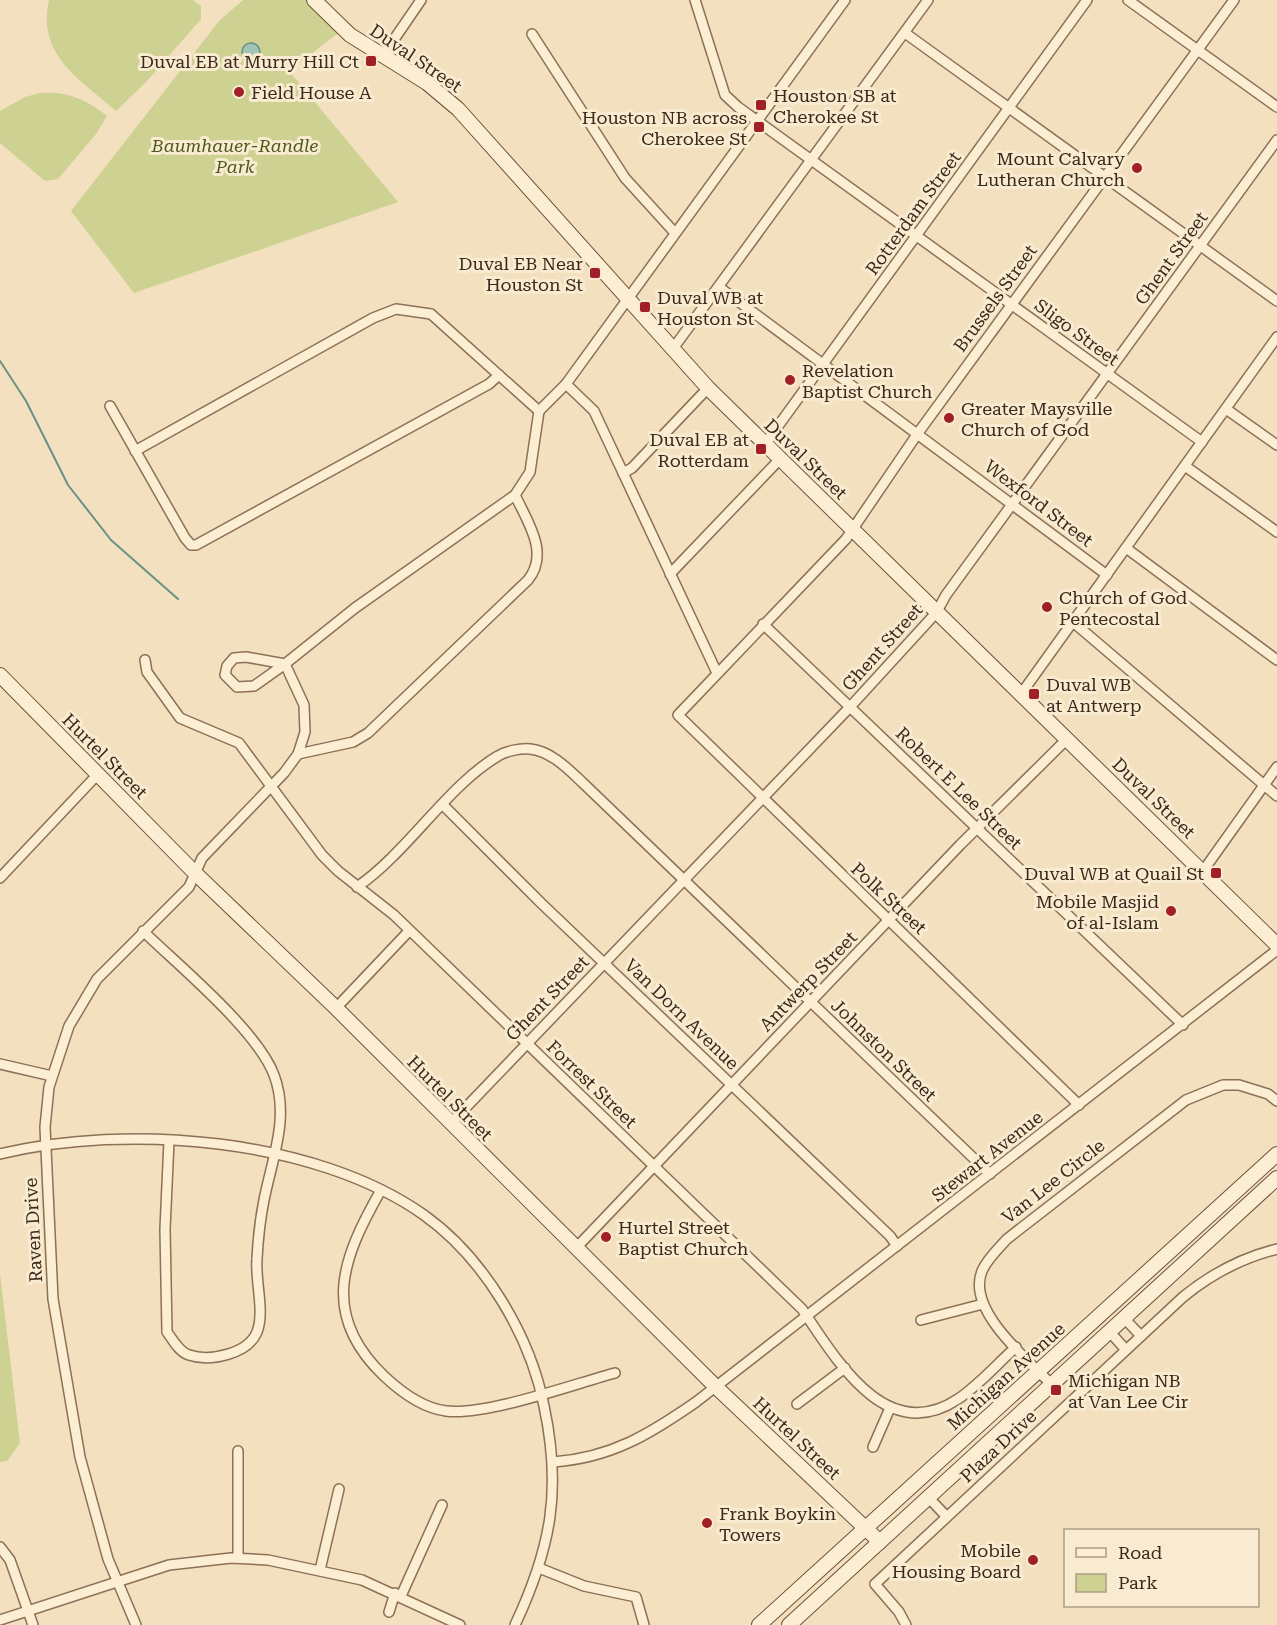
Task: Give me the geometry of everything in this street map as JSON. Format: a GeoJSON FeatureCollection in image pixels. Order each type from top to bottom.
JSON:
{"type":"FeatureCollection","features":[{"type":"Feature","properties":{"kind":"street","name":"Duval Street"},"geometry":{"type":"LineString","coordinates":[[314,0],[339,27],[382,57],[427,83],[458,109],[708,388],[1277,945]]}},
{"type":"Feature","properties":{"kind":"street"},"geometry":{"type":"LineString","coordinates":[[382,57],[421,0]]}},
{"type":"Feature","properties":{"kind":"street","name":"Sligo Street"},"geometry":{"type":"LineString","coordinates":[[695,0],[725,95],[757,121],[1202,442]]}},
{"type":"Feature","properties":{"kind":"street"},"geometry":{"type":"LineString","coordinates":[[285,664],[246,657],[234,658],[227,666],[225,675],[237,687],[254,686],[285,664],[355,608],[515,495],[530,472],[539,411],[566,384],[845,0]]}},
{"type":"Feature","properties":{"kind":"street"},"geometry":{"type":"LineString","coordinates":[[672,350],[928,0]]}},
{"type":"Feature","properties":{"kind":"street","name":"Rotterdam Street"},"geometry":{"type":"LineString","coordinates":[[765,444],[1087,0]]}},
{"type":"Feature","properties":{"kind":"street"},"geometry":{"type":"LineString","coordinates":[[1128,0],[1277,107]]}},
{"type":"Feature","properties":{"kind":"street","name":"Brussels Street"},"geometry":{"type":"LineString","coordinates":[[678,715],[846,539],[851,528],[918,433],[1234,0]]}},
{"type":"Feature","properties":{"kind":"street"},"geometry":{"type":"LineString","coordinates":[[904,33],[1277,301]]}},
{"type":"Feature","properties":{"kind":"street"},"geometry":{"type":"LineString","coordinates":[[532,34],[625,178],[675,233]]}},
{"type":"Feature","properties":{"kind":"street","name":"Ghent Street"},"geometry":{"type":"LineString","coordinates":[[450,1124],[850,707],[936,613],[1277,140]]}},
{"type":"Feature","properties":{"kind":"street","name":"Wexford Street"},"geometry":{"type":"LineString","coordinates":[[719,287],[1107,575]]}},
{"type":"Feature","properties":{"kind":"street"},"geometry":{"type":"LineString","coordinates":[[135,451],[373,318],[396,309],[431,314],[539,411]]}},
{"type":"Feature","properties":{"kind":"street"},"geometry":{"type":"LineString","coordinates":[[1021,694],[1277,338]]}},
{"type":"Feature","properties":{"kind":"street"},"geometry":{"type":"LineString","coordinates":[[110,406],[184,538],[191,544],[212,537],[489,384],[499,375]]}},
{"type":"Feature","properties":{"kind":"street"},"geometry":{"type":"LineString","coordinates":[[566,384],[594,411],[717,673]]}},
{"type":"Feature","properties":{"kind":"street"},"geometry":{"type":"LineString","coordinates":[[623,473],[632,468],[708,388]]}},
{"type":"Feature","properties":{"kind":"street"},"geometry":{"type":"LineString","coordinates":[[1226,409],[1277,445]]}},
{"type":"Feature","properties":{"kind":"street"},"geometry":{"type":"LineString","coordinates":[[670,574],[780,459]]}},
{"type":"Feature","properties":{"kind":"street"},"geometry":{"type":"LineString","coordinates":[[1185,466],[1277,532]]}},
{"type":"Feature","properties":{"kind":"street"},"geometry":{"type":"LineString","coordinates":[[285,664],[304,705],[305,732],[298,754],[353,742],[368,733],[534,573],[538,559],[537,543],[515,495]]}},
{"type":"Feature","properties":{"kind":"street"},"geometry":{"type":"LineString","coordinates":[[1126,548],[1277,660]]}},
{"type":"Feature","properties":{"kind":"street"},"geometry":{"type":"LineString","coordinates":[[1073,622],[1277,796]]}},
{"type":"Feature","properties":{"kind":"street","name":"Robert E Lee Street"},"geometry":{"type":"LineString","coordinates":[[764,624],[1183,1025]]}},
{"type":"Feature","properties":{"kind":"street","name":"Forrest Street"},"geometry":{"type":"LineString","coordinates":[[145,660],[147,672],[180,718],[239,743],[322,855],[409,930],[807,1316],[845,1368],[875,1400],[890,1408],[911,1413],[943,1407],[968,1392],[1016,1347]]}},
{"type":"Feature","properties":{"kind":"street","name":"Hurtel Street"},"geometry":{"type":"LineString","coordinates":[[0,675],[195,873],[336,1008],[716,1387],[880,1542]]}},
{"type":"Feature","properties":{"kind":"street","name":"Polk Street"},"geometry":{"type":"LineString","coordinates":[[678,715],[685,725],[1079,1105]]}},
{"type":"Feature","properties":{"kind":"street","name":"Antwerp Street"},"geometry":{"type":"LineString","coordinates":[[576,1248],[977,828],[1067,739]]}},
{"type":"Feature","properties":{"kind":"street","name":"Johnston Street"},"geometry":{"type":"LineString","coordinates":[[357,886],[377,871],[474,775],[500,755],[528,749],[552,757],[626,824],[990,1174]]}},
{"type":"Feature","properties":{"kind":"street","name":"Raven Drive"},"geometry":{"type":"LineString","coordinates":[[136,1625],[108,1559],[80,1457],[53,1299],[46,1146],[46,1117],[52,1076],[69,1026],[84,997],[143,931],[189,887],[202,858],[272,786],[298,754]]}},
{"type":"Feature","properties":{"kind":"street"},"geometry":{"type":"LineString","coordinates":[[1203,871],[1277,767]]}},
{"type":"Feature","properties":{"kind":"street"},"geometry":{"type":"LineString","coordinates":[[0,878],[98,774]]}},
{"type":"Feature","properties":{"kind":"street","name":"Van Dorn Avenue"},"geometry":{"type":"LineString","coordinates":[[443,805],[604,963],[890,1236],[897,1246]]}},
{"type":"Feature","properties":{"kind":"street"},"geometry":{"type":"LineString","coordinates":[[336,1008],[409,930]]}},
{"type":"Feature","properties":{"kind":"street"},"geometry":{"type":"LineString","coordinates":[[143,931],[239,1025],[264,1056],[273,1072],[281,1103],[280,1131],[264,1201],[256,1263],[257,1333],[243,1349],[231,1354],[188,1355],[176,1345],[167,1332],[165,1230],[169,1141]]}},
{"type":"Feature","properties":{"kind":"street","name":"Stewart Avenue"},"geometry":{"type":"LineString","coordinates":[[553,1462],[590,1458],[634,1441],[662,1426],[716,1387],[1277,950]]}},
{"type":"Feature","properties":{"kind":"street"},"geometry":{"type":"LineString","coordinates":[[0,1064],[52,1076]]}},
{"type":"Feature","properties":{"kind":"street","name":"Van Lee Circle"},"geometry":{"type":"LineString","coordinates":[[1051,1384],[988,1318],[983,1304],[979,1284],[981,1273],[1007,1239],[1186,1100],[1223,1085],[1253,1088],[1277,1101]]}},
{"type":"Feature","properties":{"kind":"street"},"geometry":{"type":"LineString","coordinates":[[0,1154],[46,1146],[116,1140],[197,1142],[274,1154],[366,1182],[425,1216],[446,1234],[476,1268],[521,1333],[532,1357],[542,1394],[553,1462],[549,1532],[539,1568],[515,1625]]}},
{"type":"Feature","properties":{"kind":"street","name":"Michigan Avenue"},"geometry":{"type":"LineString","coordinates":[[759,1625],[1277,1154]]}},
{"type":"Feature","properties":{"kind":"street","name":"Michigan Avenue"},"geometry":{"type":"LineString","coordinates":[[789,1625],[1277,1178]]}},
{"type":"Feature","properties":{"kind":"street"},"geometry":{"type":"LineString","coordinates":[[381,1190],[350,1251],[344,1275],[345,1312],[362,1351],[393,1385],[412,1398],[447,1411],[506,1404],[615,1373]]}},
{"type":"Feature","properties":{"kind":"street","name":"Plaza Drive"},"geometry":{"type":"LineString","coordinates":[[906,1625],[875,1584],[1202,1281],[1238,1262],[1277,1249]]}},
{"type":"Feature","properties":{"kind":"street"},"geometry":{"type":"LineString","coordinates":[[921,1320],[983,1304]]}},
{"type":"Feature","properties":{"kind":"street"},"geometry":{"type":"LineString","coordinates":[[1124,1318],[1141,1336]]}},
{"type":"Feature","properties":{"kind":"street"},"geometry":{"type":"LineString","coordinates":[[1109,1331],[1126,1350]]}},
{"type":"Feature","properties":{"kind":"street"},"geometry":{"type":"LineString","coordinates":[[797,1404],[845,1368]]}},
{"type":"Feature","properties":{"kind":"street"},"geometry":{"type":"LineString","coordinates":[[873,1447],[890,1408]]}},
{"type":"Feature","properties":{"kind":"street"},"geometry":{"type":"LineString","coordinates":[[238,1451],[238,1558]]}},
{"type":"Feature","properties":{"kind":"street"},"geometry":{"type":"LineString","coordinates":[[320,1570],[339,1489]]}},
{"type":"Feature","properties":{"kind":"street"},"geometry":{"type":"LineString","coordinates":[[928,1497],[946,1516]]}},
{"type":"Feature","properties":{"kind":"street"},"geometry":{"type":"LineString","coordinates":[[389,1612],[442,1505]]}},
{"type":"Feature","properties":{"kind":"street"},"geometry":{"type":"LineString","coordinates":[[0,1547],[10,1560],[33,1625]]}},
{"type":"Feature","properties":{"kind":"street"},"geometry":{"type":"LineString","coordinates":[[0,1620],[169,1565],[238,1558],[268,1560],[362,1580],[460,1625]]}},
{"type":"Feature","properties":{"kind":"street"},"geometry":{"type":"LineString","coordinates":[[539,1568],[605,1592],[636,1597],[644,1625]]}},
{"type":"Feature","properties":{"kind":"green space"},"geometry":{"type":"Polygon","coordinates":[[[49,0],[193,0],[201,6],[201,19],[146,82],[116,111],[75,76],[55,51],[49,36],[47,19],[49,0]]]}},
{"type":"Feature","properties":{"kind":"green space","name":"Baumhauer-Randle Park"},"geometry":{"type":"Polygon","coordinates":[[[243,0],[314,0],[342,30],[289,71],[398,202],[134,293],[71,211],[219,21],[243,0]]]}},
{"type":"Feature","properties":{"kind":"green space"},"geometry":{"type":"Polygon","coordinates":[[[40,93],[59,93],[76,97],[107,116],[96,134],[58,179],[45,181],[0,143],[0,111],[25,97],[40,93]]]}},
{"type":"Feature","properties":{"kind":"green space"},"geometry":{"type":"Polygon","coordinates":[[[0,1274],[20,1443],[7,1461],[0,1462],[0,1274]]]}},
{"type":"Feature","properties":{"kind":"water"},"geometry":{"type":"Polygon","coordinates":[[[251,43],[257,46],[260,52],[257,58],[251,61],[245,58],[242,52],[245,46],[251,43]]]}},
{"type":"Feature","properties":{"kind":"waterway"},"geometry":{"type":"LineString","coordinates":[[0,361],[26,401],[68,485],[111,540],[178,599]]}},
{"type":"Feature","properties":{"kind":"place","name":"Duval EB at Murry Hill Ct"},"geometry":{"type":"Point","coordinates":[371,61]}},
{"type":"Feature","properties":{"kind":"place","name":"Field House A"},"geometry":{"type":"Point","coordinates":[239,92]}},
{"type":"Feature","properties":{"kind":"place","name":"Houston SB at Cherokee St"},"geometry":{"type":"Point","coordinates":[761,105]}},
{"type":"Feature","properties":{"kind":"place","name":"Houston NB across Cherokee St"},"geometry":{"type":"Point","coordinates":[759,127]}},
{"type":"Feature","properties":{"kind":"place","name":"Mount Calvary Lutheran Church"},"geometry":{"type":"Point","coordinates":[1137,168]}},
{"type":"Feature","properties":{"kind":"place","name":"Duval EB Near Houston St"},"geometry":{"type":"Point","coordinates":[595,273]}},
{"type":"Feature","properties":{"kind":"place","name":"Duval WB at Houston St"},"geometry":{"type":"Point","coordinates":[645,307]}},
{"type":"Feature","properties":{"kind":"place","name":"Revelation Baptist Church"},"geometry":{"type":"Point","coordinates":[790,380]}},
{"type":"Feature","properties":{"kind":"place","name":"Greater Maysville Church of God"},"geometry":{"type":"Point","coordinates":[949,418]}},
{"type":"Feature","properties":{"kind":"place","name":"Duval EB at Rotterdam"},"geometry":{"type":"Point","coordinates":[761,449]}},
{"type":"Feature","properties":{"kind":"place","name":"Church of God Pentecostal"},"geometry":{"type":"Point","coordinates":[1047,607]}},
{"type":"Feature","properties":{"kind":"place","name":"Duval WB at Antwerp"},"geometry":{"type":"Point","coordinates":[1034,694]}},
{"type":"Feature","properties":{"kind":"place","name":"Duval WB at Quail St"},"geometry":{"type":"Point","coordinates":[1216,873]}},
{"type":"Feature","properties":{"kind":"place","name":"Mobile Masjid of al-Islam"},"geometry":{"type":"Point","coordinates":[1171,911]}},
{"type":"Feature","properties":{"kind":"place","name":"Hurtel Street Baptist Church"},"geometry":{"type":"Point","coordinates":[606,1237]}},
{"type":"Feature","properties":{"kind":"place","name":"Michigan NB at Van Lee Cir"},"geometry":{"type":"Point","coordinates":[1056,1390]}},
{"type":"Feature","properties":{"kind":"place","name":"Frank Boykin Towers"},"geometry":{"type":"Point","coordinates":[707,1523]}},
{"type":"Feature","properties":{"kind":"place","name":"Mobile Housing Board"},"geometry":{"type":"Point","coordinates":[1033,1560]}}]}
